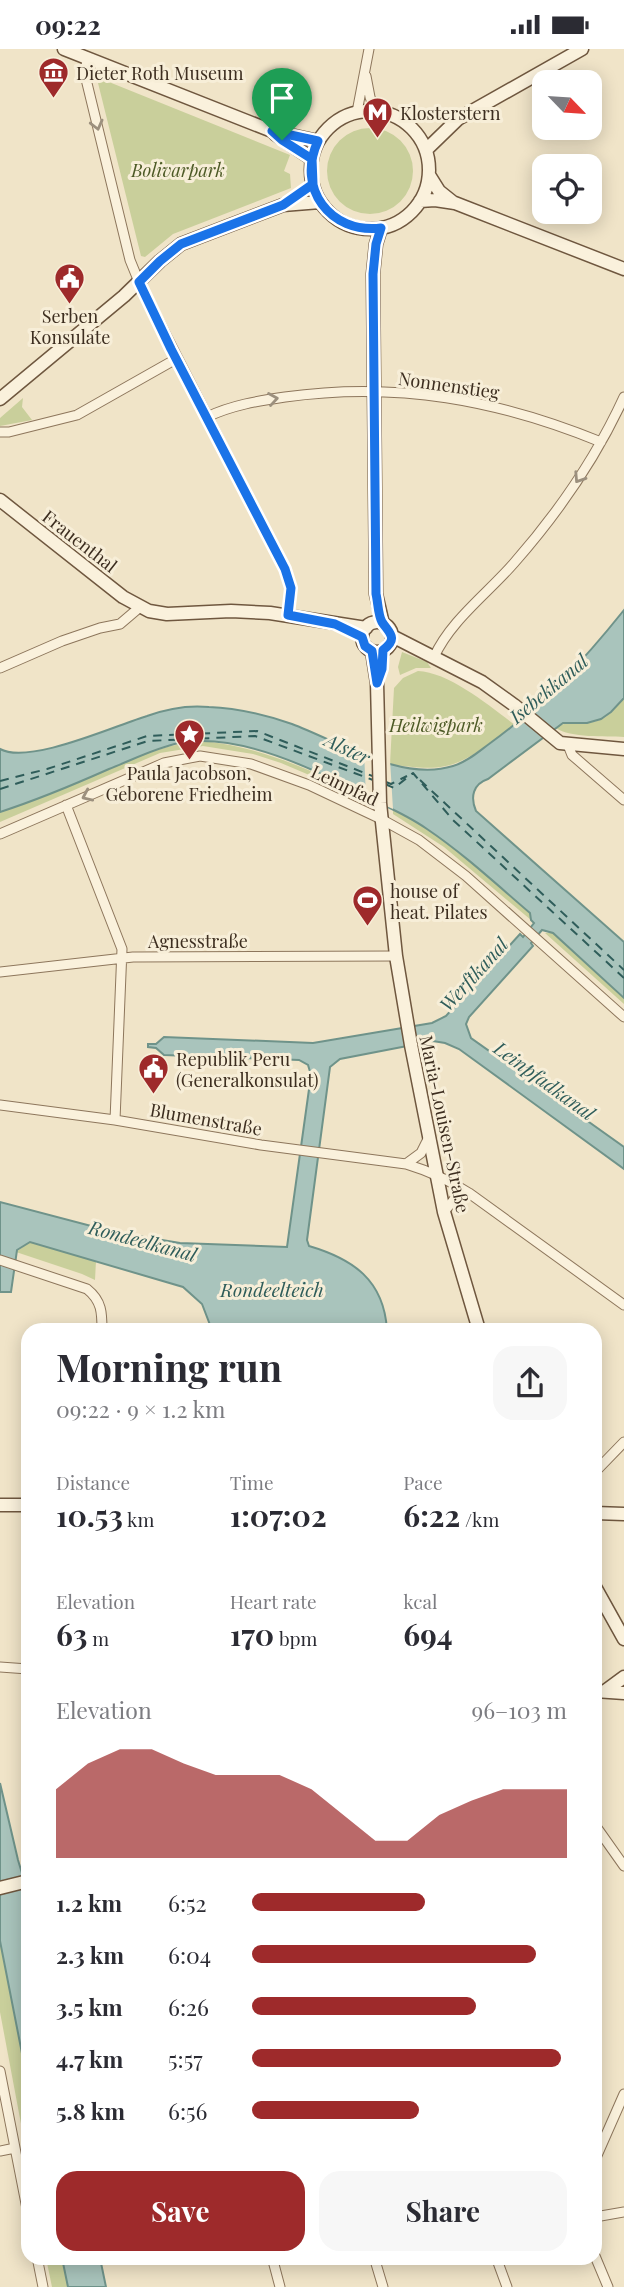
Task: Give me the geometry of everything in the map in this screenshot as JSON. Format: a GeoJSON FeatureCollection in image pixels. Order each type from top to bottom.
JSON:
{"type":"FeatureCollection","features":[{"type":"Feature","properties":{"kind":"main road"},"geometry":{"type":"LineString","coordinates":[[64,49],[272,131],[318,141]]}},
{"type":"Feature","properties":{"kind":"main road"},"geometry":{"type":"LineString","coordinates":[[418,136],[456,121],[582,49]]}},
{"type":"Feature","properties":{"kind":"main road"},"geometry":{"type":"LineString","coordinates":[[429,175],[420,201],[403,219],[381,228],[362,229],[347,225],[334,217],[320,202],[313,184],[312,159],[318,141],[336,122],[357,112],[375,111],[403,121],[418,136],[426,150],[429,175],[439,191],[454,203]]}},
{"type":"Feature","properties":{"kind":"main road"},"geometry":{"type":"LineString","coordinates":[[426,150],[456,121]]}},
{"type":"Feature","properties":{"kind":"main road"},"geometry":{"type":"LineString","coordinates":[[272,131],[312,159]]}},
{"type":"Feature","properties":{"kind":"main road"},"geometry":{"type":"LineString","coordinates":[[0,399],[139,282],[168,254],[188,241],[283,205],[313,184]]}},
{"type":"Feature","properties":{"kind":"main road"},"geometry":{"type":"LineString","coordinates":[[420,201],[454,203],[624,269]]}},
{"type":"Feature","properties":{"kind":"main road"},"geometry":{"type":"LineString","coordinates":[[283,205],[320,202]]}},
{"type":"Feature","properties":{"kind":"main road"},"geometry":{"type":"LineString","coordinates":[[381,228],[376,244],[373,274],[376,594],[371,628],[365,646],[419,651],[434,657],[482,682],[549,735],[568,745],[624,749]]}},
{"type":"Feature","properties":{"kind":"main road"},"geometry":{"type":"LineString","coordinates":[[362,229],[373,274]]}},
{"type":"Feature","properties":{"kind":"main road","name":"Frauenthal"},"geometry":{"type":"LineString","coordinates":[[0,500],[123,597],[140,607]]}},
{"type":"Feature","properties":{"kind":"main road"},"geometry":{"type":"LineString","coordinates":[[140,607],[167,614],[231,611],[288,615],[335,624],[389,629],[384,646]]}},
{"type":"Feature","properties":{"kind":"main road","name":"Maria-Louisen-Straße"},"geometry":{"type":"LineString","coordinates":[[384,646],[377,683],[378,755],[381,818],[396,956],[444,1212],[477,1323]]}},
{"type":"Feature","properties":{"kind":"main road"},"geometry":{"type":"LineString","coordinates":[[0,1505],[21,1505]]}},
{"type":"Feature","properties":{"kind":"main road"},"geometry":{"type":"LineString","coordinates":[[602,1513],[624,1514]]}},
{"type":"Feature","properties":{"kind":"main road"},"geometry":{"type":"LineString","coordinates":[[602,1600],[624,1639]]}},
{"type":"Feature","properties":{"kind":"main road"},"geometry":{"type":"LineString","coordinates":[[602,1690],[624,1678]]}},
{"type":"Feature","properties":{"kind":"main road"},"geometry":{"type":"LineString","coordinates":[[602,1691],[624,1693]]}},
{"type":"Feature","properties":{"kind":"main road"},"geometry":{"type":"LineString","coordinates":[[0,1888],[21,1882]]}},
{"type":"Feature","properties":{"kind":"street"},"geometry":{"type":"LineString","coordinates":[[357,112],[369,49]]}},
{"type":"Feature","properties":{"kind":"street"},"geometry":{"type":"LineString","coordinates":[[87,58],[85,75],[130,260],[176,359],[285,569],[291,588],[288,615]]}},
{"type":"Feature","properties":{"kind":"street"},"geometry":{"type":"LineString","coordinates":[[365,74],[369,97],[375,111]]}},
{"type":"Feature","properties":{"kind":"street"},"geometry":{"type":"LineString","coordinates":[[0,432],[77,415],[176,359]]}},
{"type":"Feature","properties":{"kind":"street","name":"Nonnenstieg"},"geometry":{"type":"LineString","coordinates":[[208,417],[234,407],[267,400],[361,390],[457,399],[501,408],[601,442]]}},
{"type":"Feature","properties":{"kind":"street"},"geometry":{"type":"LineString","coordinates":[[434,657],[447,632],[502,577],[550,521],[601,442],[624,397]]}},
{"type":"Feature","properties":{"kind":"street"},"geometry":{"type":"LineString","coordinates":[[0,668],[100,628],[120,624],[140,607]]}},
{"type":"Feature","properties":{"kind":"street"},"geometry":{"type":"LineString","coordinates":[[568,745],[572,755],[624,800]]}},
{"type":"Feature","properties":{"kind":"street","name":"Leinpfad"},"geometry":{"type":"LineString","coordinates":[[0,834],[164,763],[200,756],[233,760],[281,774],[381,818],[434,851],[624,1017]]}},
{"type":"Feature","properties":{"kind":"street"},"geometry":{"type":"LineString","coordinates":[[66,805],[119,938],[122,958],[115,1120]]}},
{"type":"Feature","properties":{"kind":"street","name":"Agnesstraße"},"geometry":{"type":"LineString","coordinates":[[0,972],[122,958],[396,956]]}},
{"type":"Feature","properties":{"kind":"street","name":"Blumenstraße"},"geometry":{"type":"LineString","coordinates":[[0,1105],[406,1164],[437,1174],[469,1193],[624,1305]]}},
{"type":"Feature","properties":{"kind":"street"},"geometry":{"type":"LineString","coordinates":[[406,1164],[421,1153],[429,1137]]}},
{"type":"Feature","properties":{"kind":"street"},"geometry":{"type":"LineString","coordinates":[[444,1212],[456,1197],[469,1193]]}},
{"type":"Feature","properties":{"kind":"street"},"geometry":{"type":"LineString","coordinates":[[0,1260],[80,1286],[95,1296],[101,1308],[102,1323]]}},
{"type":"Feature","properties":{"kind":"street"},"geometry":{"type":"LineString","coordinates":[[602,1465],[624,1442]]}},
{"type":"Feature","properties":{"kind":"street"},"geometry":{"type":"LineString","coordinates":[[0,1667],[21,1668]]}},
{"type":"Feature","properties":{"kind":"street"},"geometry":{"type":"LineString","coordinates":[[602,1835],[624,1866]]}},
{"type":"Feature","properties":{"kind":"street"},"geometry":{"type":"LineString","coordinates":[[0,2071],[21,2178]]}},
{"type":"Feature","properties":{"kind":"street"},"geometry":{"type":"LineString","coordinates":[[602,2143],[624,2094]]}},
{"type":"Feature","properties":{"kind":"street"},"geometry":{"type":"LineString","coordinates":[[0,2151],[15,2148]]}},
{"type":"Feature","properties":{"kind":"street"},"geometry":{"type":"LineString","coordinates":[[602,2216],[624,2212]]}},
{"type":"Feature","properties":{"kind":"street"},"geometry":{"type":"LineString","coordinates":[[38,2265],[41,2287]]}},
{"type":"Feature","properties":{"kind":"street"},"geometry":{"type":"LineString","coordinates":[[274,2265],[280,2287]]}},
{"type":"Feature","properties":{"kind":"street"},"geometry":{"type":"LineString","coordinates":[[376,2265],[383,2287]]}},
{"type":"Feature","properties":{"kind":"street"},"geometry":{"type":"LineString","coordinates":[[499,2265],[507,2287]]}},
{"type":"Feature","properties":{"kind":"street"},"geometry":{"type":"LineString","coordinates":[[599,2265],[608,2287]]}},
{"type":"Feature","properties":{"kind":"green space","name":"Bolivarpark"},"geometry":{"type":"Polygon","coordinates":[[[104,80],[290,155],[284,171],[290,174],[291,188],[173,234],[145,257],[141,256],[98,83],[104,80]]]}},
{"type":"Feature","properties":{"kind":"green space"},"geometry":{"type":"Polygon","coordinates":[[[370,128],[394,135],[406,147],[413,171],[406,195],[394,207],[370,214],[346,207],[334,195],[327,171],[334,147],[346,135],[370,128]]]}},
{"type":"Feature","properties":{"kind":"green space"},"geometry":{"type":"Polygon","coordinates":[[[23,398],[22,407],[32,420],[0,426],[0,418],[23,398]]]}},
{"type":"Feature","properties":{"kind":"green space"},"geometry":{"type":"Polygon","coordinates":[[[402,652],[427,662],[431,668],[416,668],[400,675],[398,667],[402,652]]]}},
{"type":"Feature","properties":{"kind":"green space","name":"Heilwigpark"},"geometry":{"type":"Polygon","coordinates":[[[418,671],[443,677],[456,684],[515,725],[470,757],[458,762],[430,768],[390,764],[394,688],[403,678],[418,671]]]}},
{"type":"Feature","properties":{"kind":"green space"},"geometry":{"type":"Polygon","coordinates":[[[624,698],[624,737],[579,735],[556,728],[566,724],[601,720],[624,698]]]}},
{"type":"Feature","properties":{"kind":"green space"},"geometry":{"type":"Polygon","coordinates":[[[202,741],[265,754],[363,794],[361,797],[253,754],[203,746],[160,753],[0,822],[0,812],[148,753],[174,745],[202,741]]]}},
{"type":"Feature","properties":{"kind":"green space"},"geometry":{"type":"Polygon","coordinates":[[[393,808],[430,831],[498,884],[530,913],[531,920],[444,847],[393,814],[393,808]]]}},
{"type":"Feature","properties":{"kind":"green space"},"geometry":{"type":"Polygon","coordinates":[[[545,933],[553,933],[624,998],[624,1004],[545,933]]]}},
{"type":"Feature","properties":{"kind":"green space"},"geometry":{"type":"Polygon","coordinates":[[[30,1242],[96,1261],[95,1280],[16,1252],[30,1242]]]}},
{"type":"Feature","properties":{"kind":"green space"},"geometry":{"type":"Polygon","coordinates":[[[0,1941],[21,2048],[21,2124],[0,2012],[0,1941]]]}},
{"type":"Feature","properties":{"kind":"green space"},"geometry":{"type":"Polygon","coordinates":[[[47,2265],[63,2265],[68,2287],[52,2287],[47,2265]]]}},
{"type":"Feature","properties":{"kind":"water"},"geometry":{"type":"Polygon","coordinates":[[[624,610],[624,698],[601,719],[587,723],[563,723],[479,784],[473,801],[476,811],[624,942],[624,998],[553,933],[542,930],[531,943],[533,946],[469,1017],[466,1024],[471,1038],[624,1147],[624,1169],[459,1049],[445,1043],[433,1041],[340,1059],[330,1067],[307,1240],[309,1246],[339,1258],[363,1274],[380,1298],[386,1323],[209,1323],[202,1304],[183,1287],[30,1242],[17,1250],[11,1292],[0,1292],[0,1202],[114,1232],[180,1243],[287,1247],[311,1075],[308,1065],[299,1060],[164,1055],[156,1048],[148,1047],[148,1044],[156,1044],[164,1037],[313,1043],[432,1023],[446,1016],[520,934],[523,937],[534,923],[530,913],[492,880],[418,823],[312,770],[268,753],[222,742],[179,743],[152,751],[0,812],[0,749],[13,753],[51,748],[162,711],[201,707],[241,710],[262,715],[311,732],[371,758],[413,769],[433,770],[463,762],[508,729],[544,698],[624,610]]]}},
{"type":"Feature","properties":{"kind":"water"},"geometry":{"type":"Polygon","coordinates":[[[0,1783],[21,1870],[21,2048],[0,1941],[0,1783]]]}},
{"type":"Feature","properties":{"kind":"water"},"geometry":{"type":"Polygon","coordinates":[[[63,2265],[101,2265],[106,2287],[68,2287],[63,2265]]]}},
{"type":"Feature","properties":{"kind":"pier"},"geometry":{"type":"Polygon","coordinates":[[[364,751],[390,760],[393,809],[366,797],[364,751]]]}},
{"type":"Feature","properties":{"kind":"ferry route"},"geometry":{"type":"LineString","coordinates":[[0,781],[47,769],[147,736],[257,731],[375,777]]}},
{"type":"Feature","properties":{"kind":"ferry route"},"geometry":{"type":"LineString","coordinates":[[0,789],[148,741],[255,736],[373,780]]}},
{"type":"Feature","properties":{"kind":"ferry route"},"geometry":{"type":"LineString","coordinates":[[385,784],[394,788],[413,773],[453,820],[624,978]]}},
{"type":"Feature","properties":{"kind":"ferry route"},"geometry":{"type":"LineString","coordinates":[[386,782],[391,784],[407,776]]}},
{"type":"Feature","properties":{"kind":"ferry route"},"geometry":{"type":"LineString","coordinates":[[420,780],[624,970]]}},
{"type":"Feature","properties":{"kind":"place","name":"Dieter Roth Museum"},"geometry":{"type":"Point","coordinates":[53,100]}},
{"type":"Feature","properties":{"kind":"place","name":"Klosterstern"},"geometry":{"type":"Point","coordinates":[377,140]}},
{"type":"Feature","properties":{"kind":"place","name":"Serben Konsulate"},"geometry":{"type":"Point","coordinates":[70,305]}},
{"type":"Feature","properties":{"kind":"place","name":"Paula Jacobson, Geborene Friedheim"},"geometry":{"type":"Point","coordinates":[189,762]}},
{"type":"Feature","properties":{"kind":"place","name":"house of heat. Pilates"},"geometry":{"type":"Point","coordinates":[367,928]}},
{"type":"Feature","properties":{"kind":"place","name":"Republik Peru (Generalkonsulat)"},"geometry":{"type":"Point","coordinates":[153,1096]}},
{"type":"Feature","properties":{"kind":"route"},"geometry":{"type":"LineString","coordinates":[[282,140],[272,131],[308,141],[318,141],[312,159],[311,177],[313,184],[315,193],[320,202],[334,217],[347,225],[362,229],[381,228],[374,253],[373,274],[376,594],[381,619],[391,632],[391,639],[390,645],[383,650],[382,669],[377,683],[372,651],[365,646],[362,637],[335,624],[288,615],[291,588],[285,569],[139,282],[181,244],[283,205],[313,184],[312,159],[282,140]]}},
{"type":"Feature","properties":{"kind":"water label","name":"Isebekkanal"},"geometry":{"type":"Point","coordinates":[548,688]}},
{"type":"Feature","properties":{"kind":"water label","name":"Alster"},"geometry":{"type":"Point","coordinates":[348,748]}},
{"type":"Feature","properties":{"kind":"water label","name":"Werftkanal"},"geometry":{"type":"Point","coordinates":[473,974]}},
{"type":"Feature","properties":{"kind":"water label","name":"Leinpfadkanal"},"geometry":{"type":"Point","coordinates":[545,1080]}},
{"type":"Feature","properties":{"kind":"water label","name":"Rondeelkanal"},"geometry":{"type":"Point","coordinates":[143,1240]}},
{"type":"Feature","properties":{"kind":"water label","name":"Rondeelteich"},"geometry":{"type":"Point","coordinates":[272,1289]}}]}
